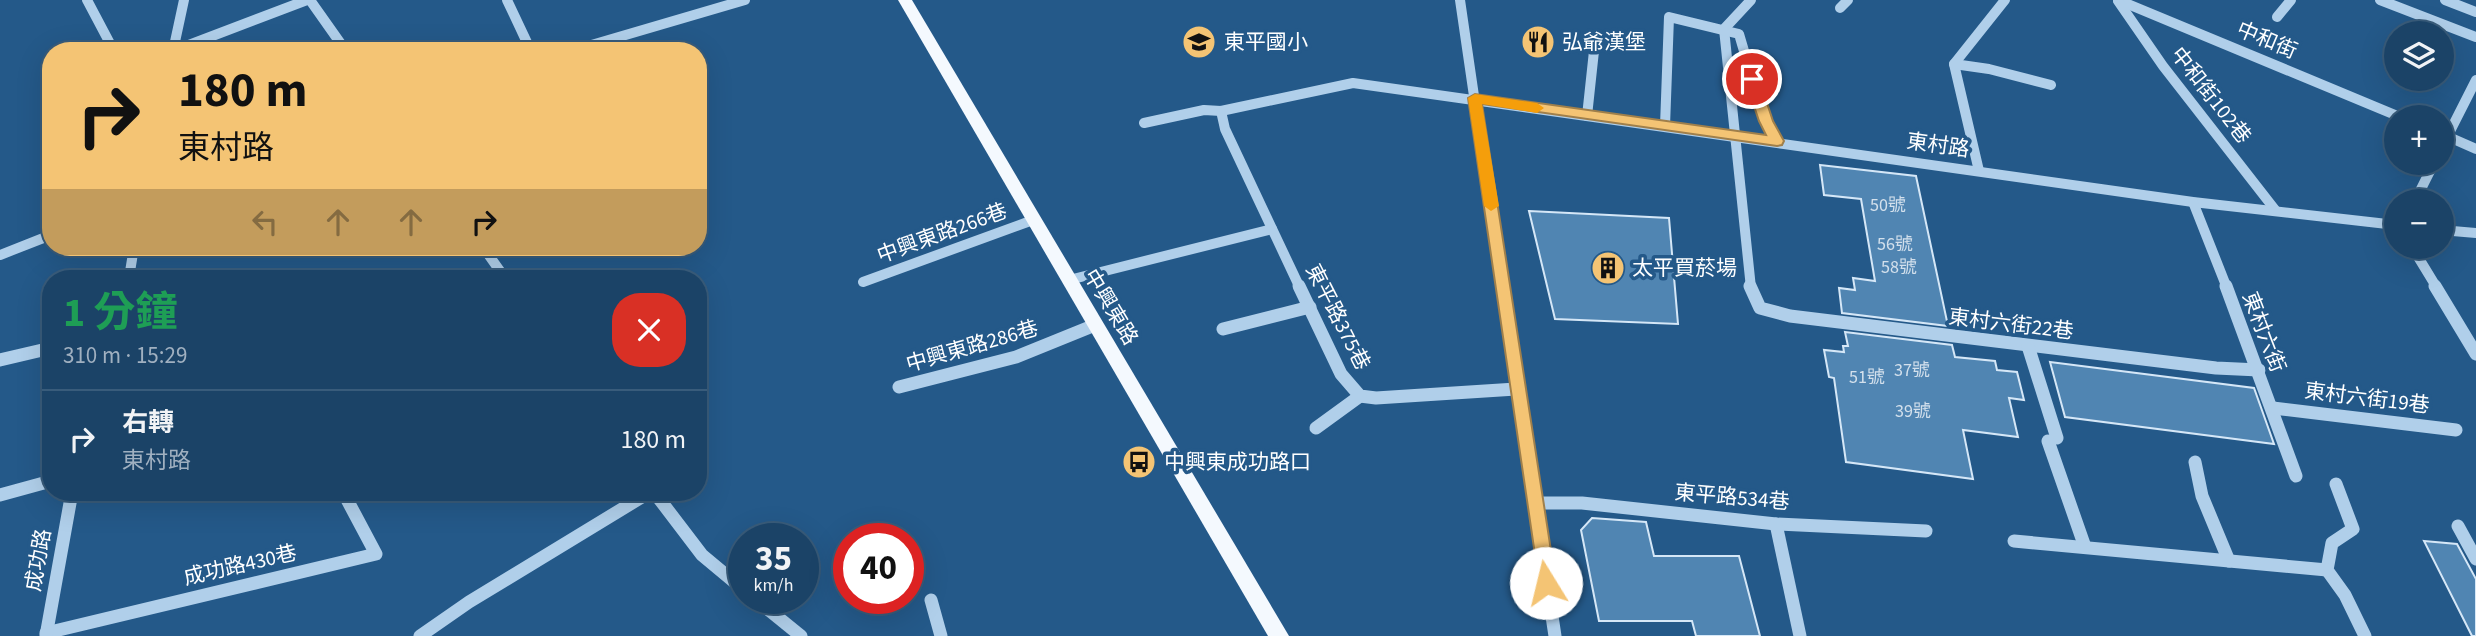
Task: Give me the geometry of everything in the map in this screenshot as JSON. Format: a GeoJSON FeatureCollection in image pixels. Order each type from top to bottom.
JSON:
{"type":"FeatureCollection","features":[{"type":"Feature","properties":{"kind":"main road","name":"中興東路"},"geometry":{"type":"LineString","coordinates":[[905,0],[1279,636]]}},
{"type":"Feature","properties":{"kind":"street"},"geometry":{"type":"LineString","coordinates":[[87,0],[109,42]]}},
{"type":"Feature","properties":{"kind":"street"},"geometry":{"type":"LineString","coordinates":[[175,42],[184,0]]}},
{"type":"Feature","properties":{"kind":"street"},"geometry":{"type":"LineString","coordinates":[[197,42],[309,0],[339,42]]}},
{"type":"Feature","properties":{"kind":"street"},"geometry":{"type":"LineString","coordinates":[[507,0],[527,42]]}},
{"type":"Feature","properties":{"kind":"street"},"geometry":{"type":"LineString","coordinates":[[702,0],[708,11]]}},
{"type":"Feature","properties":{"kind":"street"},"geometry":{"type":"LineString","coordinates":[[602,42],[745,0]]}},
{"type":"Feature","properties":{"kind":"street"},"geometry":{"type":"LineString","coordinates":[[1460,0],[1481,126],[1516,389],[1555,636]]}},
{"type":"Feature","properties":{"kind":"street"},"geometry":{"type":"LineString","coordinates":[[1733,136],[1724,29],[1751,0]]}},
{"type":"Feature","properties":{"kind":"street"},"geometry":{"type":"LineString","coordinates":[[1954,64],[2005,0]]}},
{"type":"Feature","properties":{"kind":"street","name":"中和街"},"geometry":{"type":"LineString","coordinates":[[2118,0],[2384,110]]}},
{"type":"Feature","properties":{"kind":"street","name":"中和街102巷"},"geometry":{"type":"LineString","coordinates":[[2118,0],[2163,66],[2276,211]]}},
{"type":"Feature","properties":{"kind":"street"},"geometry":{"type":"LineString","coordinates":[[2277,18],[2291,0]]}},
{"type":"Feature","properties":{"kind":"street"},"geometry":{"type":"LineString","coordinates":[[2380,0],[2476,37]]}},
{"type":"Feature","properties":{"kind":"street"},"geometry":{"type":"LineString","coordinates":[[2445,0],[2476,12]]}},
{"type":"Feature","properties":{"kind":"street"},"geometry":{"type":"LineString","coordinates":[[1665,126],[1669,17],[1739,34],[1759,102],[1777,141]]}},
{"type":"Feature","properties":{"kind":"street"},"geometry":{"type":"LineString","coordinates":[[1587,116],[1594,51]]}},
{"type":"Feature","properties":{"kind":"street"},"geometry":{"type":"LineString","coordinates":[[1954,64],[1989,69],[2051,85]]}},
{"type":"Feature","properties":{"kind":"street"},"geometry":{"type":"LineString","coordinates":[[1954,64],[1979,171]]}},
{"type":"Feature","properties":{"kind":"street"},"geometry":{"type":"LineString","coordinates":[[2454,118],[2476,80]]}},
{"type":"Feature","properties":{"kind":"street"},"geometry":{"type":"LineString","coordinates":[[1144,123],[1204,110],[1221,111],[1353,83],[1475,98]]}},
{"type":"Feature","properties":{"kind":"street","name":"東村路"},"geometry":{"type":"LineString","coordinates":[[1475,98],[2193,202],[2384,224]]}},
{"type":"Feature","properties":{"kind":"street","name":"東平路375巷"},"geometry":{"type":"LineString","coordinates":[[1221,111],[1225,128],[1341,374],[1360,396],[1376,398],[1516,389]]}},
{"type":"Feature","properties":{"kind":"street","name":"東村六街22巷"},"geometry":{"type":"LineString","coordinates":[[1733,136],[1749,283],[1760,308],[1790,316],[2028,346],[2216,368],[2259,370]]}},
{"type":"Feature","properties":{"kind":"street"},"geometry":{"type":"LineString","coordinates":[[2454,139],[2476,149]]}},
{"type":"Feature","properties":{"kind":"street","name":"東村六街"},"geometry":{"type":"LineString","coordinates":[[2193,202],[2259,370],[2296,477]]}},
{"type":"Feature","properties":{"kind":"street","name":"中興東路266巷"},"geometry":{"type":"LineString","coordinates":[[863,282],[1033,220]]}},
{"type":"Feature","properties":{"kind":"street"},"geometry":{"type":"LineString","coordinates":[[1069,280],[1272,229]]}},
{"type":"Feature","properties":{"kind":"street"},"geometry":{"type":"LineString","coordinates":[[2454,231],[2476,233]]}},
{"type":"Feature","properties":{"kind":"street"},"geometry":{"type":"LineString","coordinates":[[0,255],[42,239]]}},
{"type":"Feature","properties":{"kind":"street"},"geometry":{"type":"LineString","coordinates":[[2419,259],[2476,354]]}},
{"type":"Feature","properties":{"kind":"street"},"geometry":{"type":"LineString","coordinates":[[1223,329],[1311,307]]}},
{"type":"Feature","properties":{"kind":"street","name":"中興東路286巷"},"geometry":{"type":"LineString","coordinates":[[900,387],[1016,357],[1095,325]]}},
{"type":"Feature","properties":{"kind":"street"},"geometry":{"type":"LineString","coordinates":[[2028,346],[2052,440],[2085,547]]}},
{"type":"Feature","properties":{"kind":"street"},"geometry":{"type":"LineString","coordinates":[[0,360],[42,350]]}},
{"type":"Feature","properties":{"kind":"street"},"geometry":{"type":"LineString","coordinates":[[1316,428],[1360,396]]}},
{"type":"Feature","properties":{"kind":"street","name":"東村六街19巷"},"geometry":{"type":"LineString","coordinates":[[2273,408],[2456,430]]}},
{"type":"Feature","properties":{"kind":"street"},"geometry":{"type":"LineString","coordinates":[[2194,462],[2202,496],[2229,561]]}},
{"type":"Feature","properties":{"kind":"street"},"geometry":{"type":"LineString","coordinates":[[0,495],[42,483]]}},
{"type":"Feature","properties":{"kind":"street"},"geometry":{"type":"LineString","coordinates":[[2336,484],[2353,529],[2332,543],[2327,570],[2345,595],[2365,636]]}},
{"type":"Feature","properties":{"kind":"street","name":"成功路"},"geometry":{"type":"LineString","coordinates":[[46,635],[70,501]]}},
{"type":"Feature","properties":{"kind":"street","name":"成功路430巷"},"geometry":{"type":"LineString","coordinates":[[46,635],[376,554],[349,501]]}},
{"type":"Feature","properties":{"kind":"street"},"geometry":{"type":"LineString","coordinates":[[421,636],[637,501]]}},
{"type":"Feature","properties":{"kind":"street"},"geometry":{"type":"LineString","coordinates":[[659,501],[702,555],[728,577]]}},
{"type":"Feature","properties":{"kind":"street","name":"東平路534巷"},"geometry":{"type":"LineString","coordinates":[[1534,503],[1582,503],[1776,524],[1926,531]]}},
{"type":"Feature","properties":{"kind":"street"},"geometry":{"type":"LineString","coordinates":[[1776,524],[1800,636]]}},
{"type":"Feature","properties":{"kind":"street"},"geometry":{"type":"LineString","coordinates":[[2458,526],[2476,559]]}},
{"type":"Feature","properties":{"kind":"street"},"geometry":{"type":"LineString","coordinates":[[2014,541],[2327,570]]}},
{"type":"Feature","properties":{"kind":"street"},"geometry":{"type":"LineString","coordinates":[[931,600],[941,636]]}},
{"type":"Feature","properties":{"kind":"street"},"geometry":{"type":"LineString","coordinates":[[774,614],[801,636]]}},
{"type":"Feature","properties":{"kind":"building"},"geometry":{"type":"Polygon","coordinates":[[[1820,165],[1916,176],[1948,326],[1842,313],[1839,288],[1855,290],[1853,278],[1875,281],[1861,199],[1824,195],[1820,165]]]}},
{"type":"Feature","properties":{"kind":"building","name":"太平買菸場"},"geometry":{"type":"Polygon","coordinates":[[[1529,211],[1669,218],[1678,324],[1555,319],[1529,211]]]}},
{"type":"Feature","properties":{"kind":"building"},"geometry":{"type":"Polygon","coordinates":[[[1845,332],[1952,345],[1955,357],[1995,361],[1997,370],[2017,372],[2024,400],[2009,398],[2018,437],[1963,430],[1973,479],[1846,462],[1834,378],[1829,377],[1824,350],[1844,352],[1843,346],[1848,346],[1845,332]]]}},
{"type":"Feature","properties":{"kind":"building"},"geometry":{"type":"Polygon","coordinates":[[[2050,362],[2254,388],[2274,444],[2065,417],[2050,362]]]}},
{"type":"Feature","properties":{"kind":"building"},"geometry":{"type":"Polygon","coordinates":[[[1592,518],[1646,522],[1654,556],[1739,556],[1760,636],[1696,636],[1692,621],[1599,621],[1581,530],[1592,518]]]}},
{"type":"Feature","properties":{"kind":"building"},"geometry":{"type":"Polygon","coordinates":[[[2424,541],[2457,544],[2476,579],[2476,636],[2472,636],[2424,541]]]}},
{"type":"Feature","properties":{"kind":"slow traffic"},"geometry":{"type":"LineString","coordinates":[[1491,206],[1475,98],[1537,108]]}},
{"type":"Feature","properties":{"kind":"place","name":"東平國小"},"geometry":{"type":"Point","coordinates":[1199,42]}},
{"type":"Feature","properties":{"kind":"place","name":"弘爺漢堡"},"geometry":{"type":"Point","coordinates":[1538,42]}},
{"type":"Feature","properties":{"kind":"place","name":"太平買菸場"},"geometry":{"type":"Point","coordinates":[1608,268]}},
{"type":"Feature","properties":{"kind":"place","name":"中興東成功路口"},"geometry":{"type":"Point","coordinates":[1139,462]}},
{"type":"Feature","properties":{"kind":"route"},"geometry":{"type":"LineString","coordinates":[[1546,583],[1475,98],[1777,141],[1766,121],[1752,79]]}}]}
